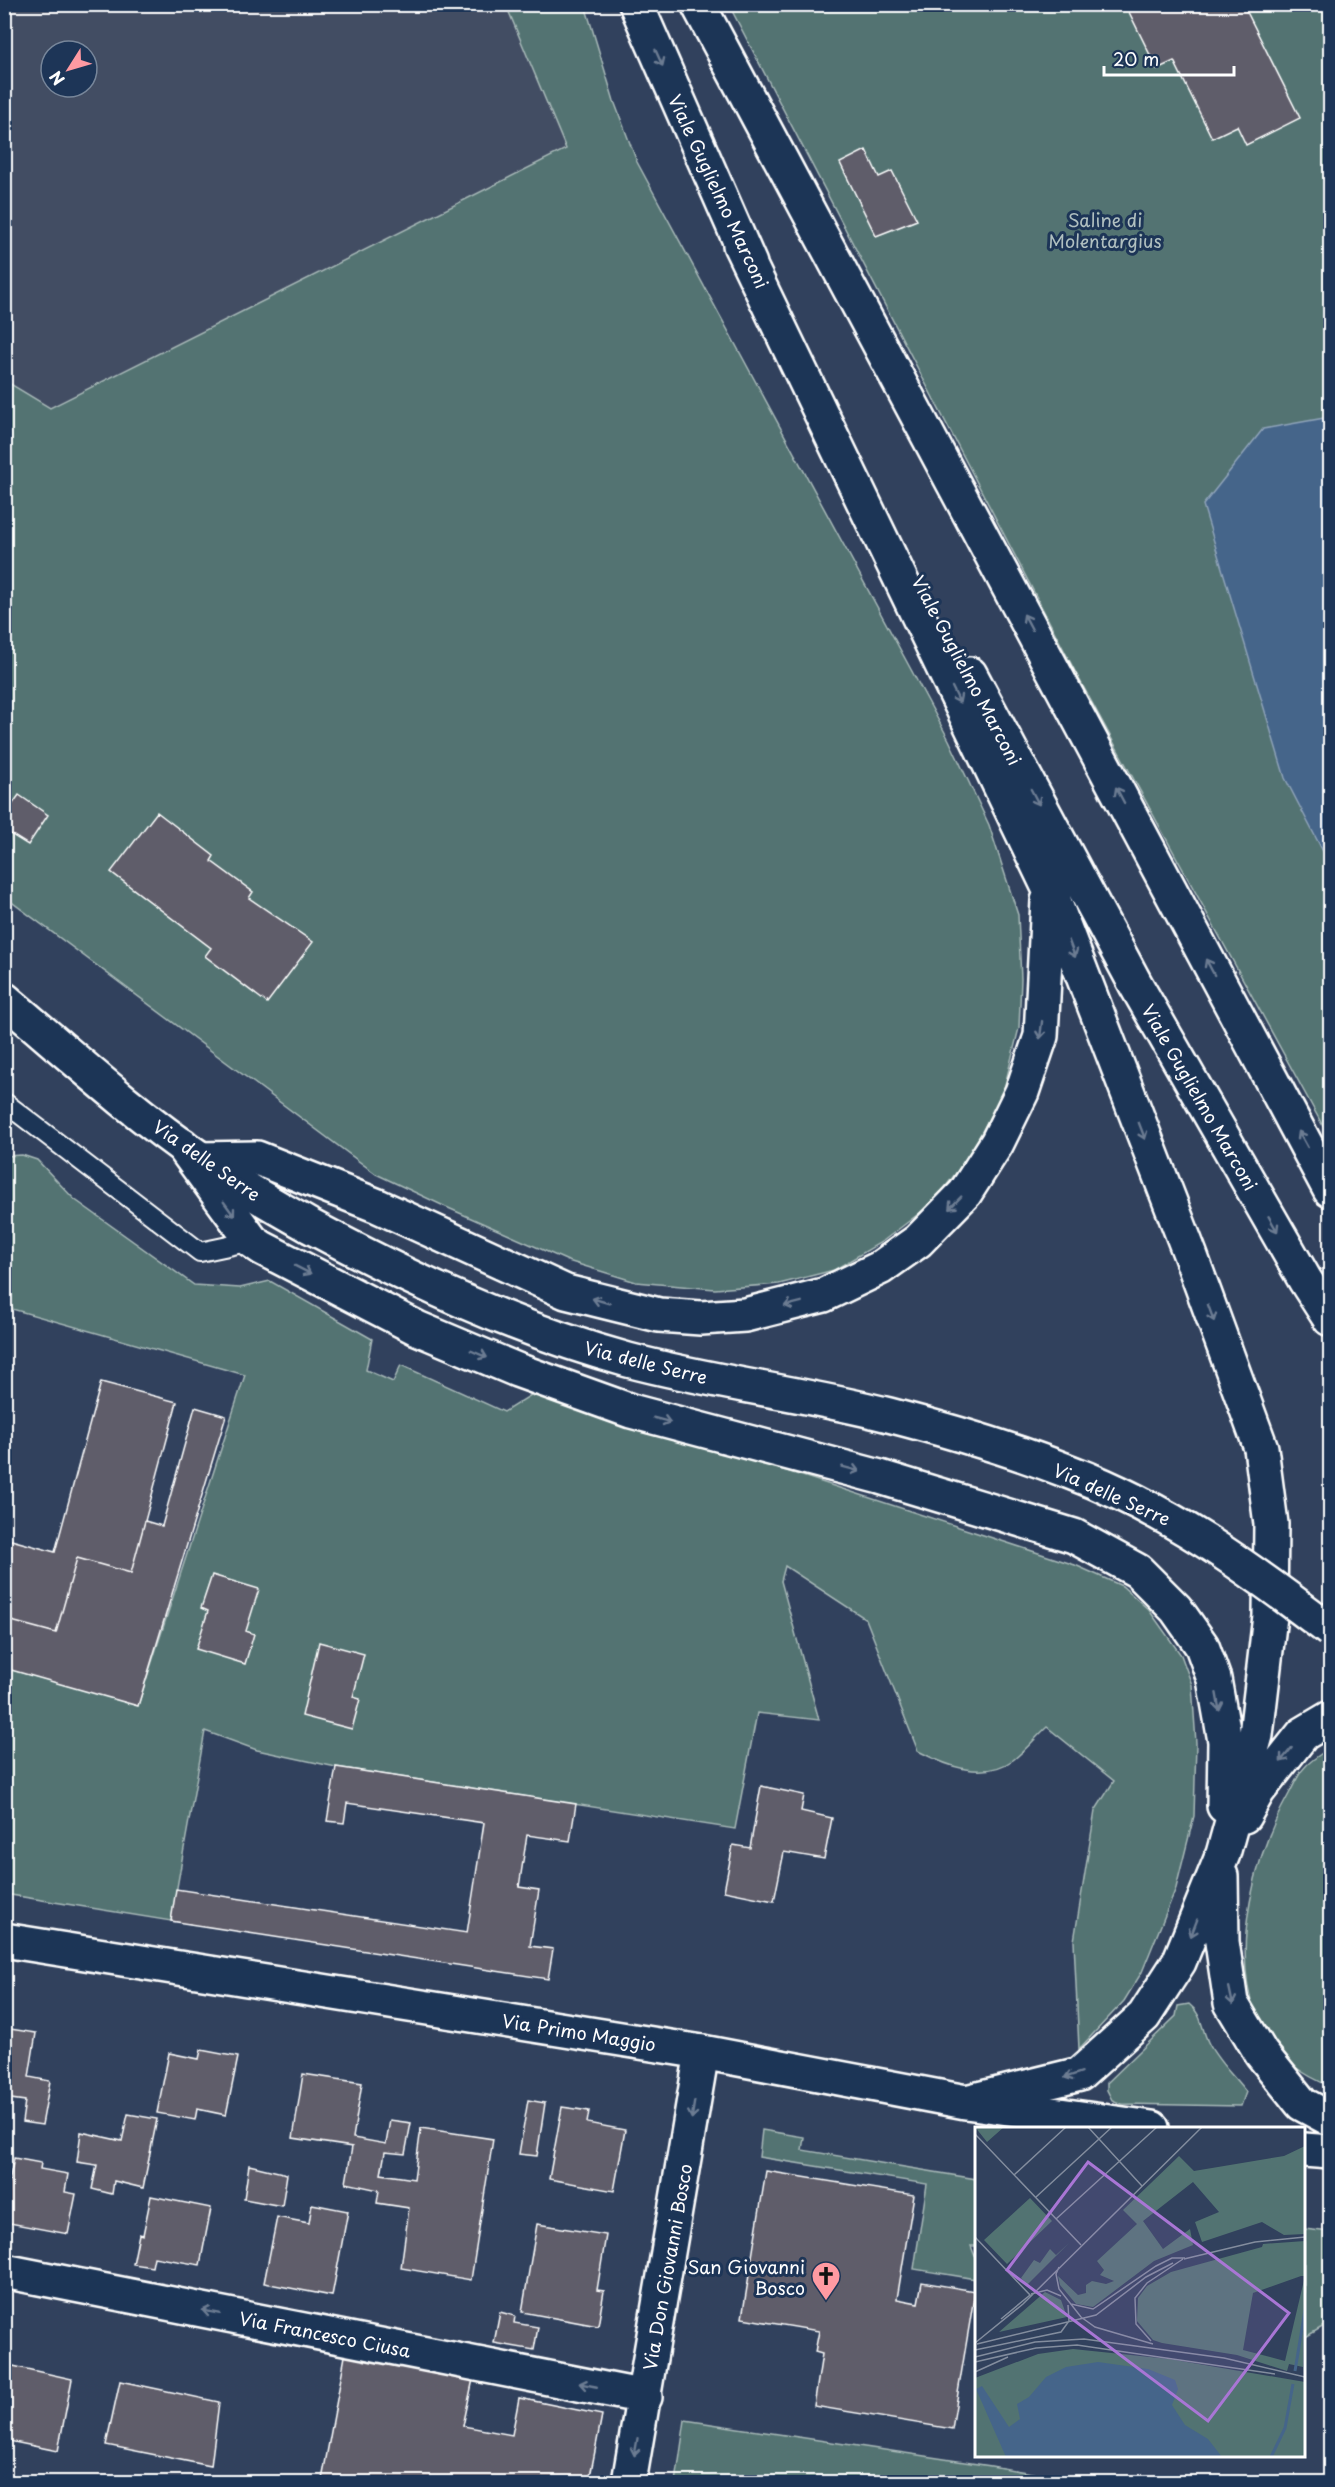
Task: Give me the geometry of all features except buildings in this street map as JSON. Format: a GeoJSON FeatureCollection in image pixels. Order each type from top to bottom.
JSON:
{"type":"FeatureCollection","features":[{"type":"Feature","properties":{"kind":"main road","name":"Viale Guglielmo Marconi"},"geometry":{"type":"LineString","coordinates":[[636,4],[740,245],[1136,986],[1305,1280],[1330,1319]]}},
{"type":"Feature","properties":{"kind":"main road"},"geometry":{"type":"LineString","coordinates":[[698,4],[1330,1190]]}},
{"type":"Feature","properties":{"kind":"main road"},"geometry":{"type":"LineString","coordinates":[[740,245],[1048,888],[1190,1254],[1261,1448],[1271,1524],[1270,1616],[1256,1735],[1222,1854],[1185,1950],[1144,2016],[1080,2074],[966,2103]]}},
{"type":"Feature","properties":{"kind":"main road"},"geometry":{"type":"LineString","coordinates":[[191,1152],[257,1158],[378,1206],[566,1292],[659,1315],[701,1318],[746,1315],[824,1295],[880,1268],[918,1241],[965,1193],[997,1143],[1022,1092],[1041,1036],[1048,888]]}},
{"type":"Feature","properties":{"kind":"main road","name":"Via delle Serre"},"geometry":{"type":"LineString","coordinates":[[4,999],[136,1111],[191,1152],[256,1196],[310,1227],[411,1276],[567,1342],[630,1360],[889,1415],[1071,1472],[1162,1513],[1262,1578],[1330,1630]]}},
{"type":"Feature","properties":{"kind":"main road"},"geometry":{"type":"LineString","coordinates":[[191,1152],[252,1241],[417,1328],[517,1370],[631,1412],[880,1477],[1074,1536],[1138,1571],[1182,1618],[1202,1646],[1214,1679],[1225,1741],[1220,1897],[1222,1942],[1231,2003],[1261,2053],[1302,2104],[1330,2119]]}},
{"type":"Feature","properties":{"kind":"main road"},"geometry":{"type":"LineString","coordinates":[[1222,1854],[1258,1791],[1303,1734],[1330,1718]]}},
{"type":"Feature","properties":{"kind":"main road","name":"Via Primo Maggio"},"geometry":{"type":"LineString","coordinates":[[4,1940],[702,2052],[966,2103],[1145,2127]]}},
{"type":"Feature","properties":{"kind":"main road","name":"Via Don Giovanni Bosco"},"geometry":{"type":"LineString","coordinates":[[630,2482],[702,2052]]}},
{"type":"Feature","properties":{"kind":"main road"},"geometry":{"type":"LineString","coordinates":[[1305,2150],[1330,2152]]}},
{"type":"Feature","properties":{"kind":"main road","name":"Via Francesco Ciusa"},"geometry":{"type":"LineString","coordinates":[[4,2271],[645,2397]]}},
{"type":"Feature","properties":{"kind":"lane"},"geometry":{"type":"LineString","coordinates":[[4,1102],[200,1252],[252,1241]]}},
{"type":"Feature","properties":{"kind":"shaded area"},"geometry":{"type":"Polygon","coordinates":[[[4,5],[506,5],[566,149],[50,408],[5,380],[4,5]]]}},
{"type":"Feature","properties":{"kind":"shaded area"},"geometry":{"type":"Polygon","coordinates":[[[1330,417],[1330,865],[1285,778],[1203,505],[1263,429],[1330,417]]]}},
{"type":"Feature","properties":{"kind":"green space"},"geometry":{"type":"Polygon","coordinates":[[[506,5],[585,5],[614,101],[637,162],[949,740],[989,825],[1018,915],[1021,979],[1019,1028],[1003,1093],[968,1157],[934,1202],[883,1241],[834,1270],[779,1284],[715,1289],[636,1282],[568,1261],[376,1174],[5,897],[4,380],[50,408],[566,149],[506,5]]]}},
{"type":"Feature","properties":{"kind":"green space","name":"Saline di Molentargius"},"geometry":{"type":"Polygon","coordinates":[[[729,5],[1330,5],[1330,1139],[1078,677],[729,5]]]}},
{"type":"Feature","properties":{"kind":"green space"},"geometry":{"type":"Polygon","coordinates":[[[22,1155],[37,1160],[74,1199],[194,1285],[240,1288],[270,1281],[372,1339],[366,1370],[393,1382],[401,1365],[504,1412],[534,1393],[809,1478],[1075,1565],[1122,1586],[1149,1610],[1181,1655],[1192,1685],[1196,1743],[1194,1816],[1176,1888],[1142,1972],[1124,2001],[1079,2049],[1074,1941],[1095,1811],[1114,1781],[1047,1727],[1013,1760],[990,1770],[953,1766],[918,1751],[866,1619],[785,1566],[781,1581],[819,1720],[757,1713],[735,1829],[336,1767],[257,1750],[205,1731],[171,1921],[5,1894],[5,1668],[138,1705],[245,1375],[5,1307],[4,1156],[22,1155]]]}},
{"type":"Feature","properties":{"kind":"green space"},"geometry":{"type":"Polygon","coordinates":[[[1330,1747],[1330,2086],[1293,2065],[1269,2043],[1257,2021],[1248,1987],[1245,1959],[1250,1901],[1266,1844],[1300,1773],[1311,1761],[1330,1747]]]}},
{"type":"Feature","properties":{"kind":"green space"},"geometry":{"type":"Polygon","coordinates":[[[1189,2004],[1199,2016],[1208,2042],[1216,2055],[1246,2092],[1241,2106],[1122,2104],[1112,2100],[1107,2090],[1107,2083],[1176,2016],[1178,2006],[1189,2004]]]}},
{"type":"Feature","properties":{"kind":"green space"},"geometry":{"type":"Polygon","coordinates":[[[762,2130],[804,2137],[802,2150],[975,2179],[975,2246],[971,2246],[975,2256],[975,2279],[914,2269],[927,2184],[759,2157],[762,2130]]]}},
{"type":"Feature","properties":{"kind":"green space"},"geometry":{"type":"Polygon","coordinates":[[[1305,2229],[1330,2232],[1330,2282],[1324,2326],[1305,2337],[1305,2229]]]}},
{"type":"Feature","properties":{"kind":"green space"},"geometry":{"type":"Polygon","coordinates":[[[685,2420],[991,2466],[1083,2482],[676,2482],[685,2420]]]}},
{"type":"Feature","properties":{"kind":"place","name":"San Giovanni Bosco"},"geometry":{"type":"Point","coordinates":[826,2302]}}]}
